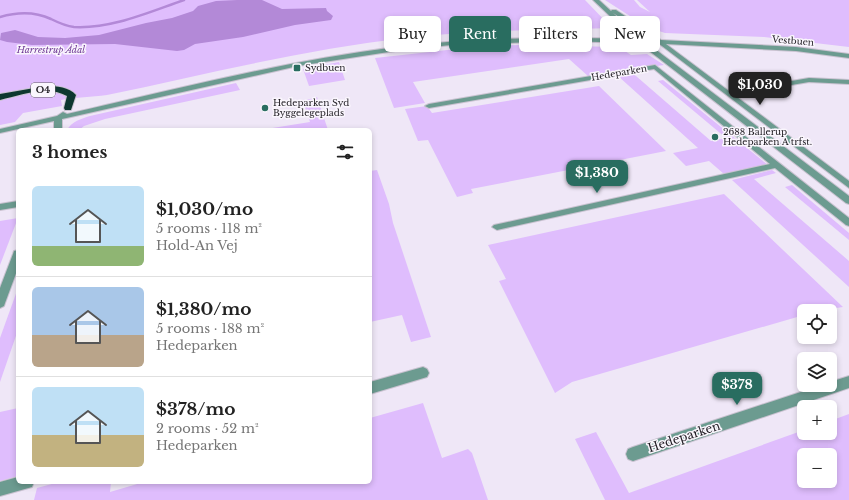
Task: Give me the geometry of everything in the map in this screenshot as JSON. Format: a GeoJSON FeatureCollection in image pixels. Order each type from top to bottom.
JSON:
{"type":"FeatureCollection","features":[{"type":"Feature","properties":{"kind":"highway","name":"O4"},"geometry":{"type":"LineString","coordinates":[[0,97],[43,90],[63,91],[72,96],[68,108]]}},
{"type":"Feature","properties":{"kind":"street"},"geometry":{"type":"LineString","coordinates":[[596,0],[613,16]]}},
{"type":"Feature","properties":{"kind":"street"},"geometry":{"type":"LineString","coordinates":[[596,0],[621,16]]}},
{"type":"Feature","properties":{"kind":"street","name":"Vestbuen"},"geometry":{"type":"LineString","coordinates":[[660,36],[723,38],[849,50]]}},
{"type":"Feature","properties":{"kind":"street"},"geometry":{"type":"LineString","coordinates":[[58,128],[60,117],[68,108],[327,53],[414,40],[449,37]]}},
{"type":"Feature","properties":{"kind":"street"},"geometry":{"type":"LineString","coordinates":[[0,131],[296,65],[395,49],[451,43],[506,40],[600,40]]}},
{"type":"Feature","properties":{"kind":"street"},"geometry":{"type":"LineString","coordinates":[[660,42],[849,185]]}},
{"type":"Feature","properties":{"kind":"street","name":"Vestbuen"},"geometry":{"type":"LineString","coordinates":[[660,42],[796,49],[849,56]]}},
{"type":"Feature","properties":{"kind":"street"},"geometry":{"type":"LineString","coordinates":[[654,52],[849,201]]}},
{"type":"Feature","properties":{"kind":"street","name":"Hedeparken"},"geometry":{"type":"LineString","coordinates":[[429,106],[655,68],[849,223]]}},
{"type":"Feature","properties":{"kind":"street"},"geometry":{"type":"LineString","coordinates":[[774,86],[809,80],[849,82]]}},
{"type":"Feature","properties":{"kind":"street"},"geometry":{"type":"LineString","coordinates":[[497,227],[778,165]]}},
{"type":"Feature","properties":{"kind":"street"},"geometry":{"type":"LineString","coordinates":[[0,207],[16,204]]}},
{"type":"Feature","properties":{"kind":"street"},"geometry":{"type":"LineString","coordinates":[[0,303],[16,259]]}},
{"type":"Feature","properties":{"kind":"street"},"geometry":{"type":"LineString","coordinates":[[372,387],[423,374]]}},
{"type":"Feature","properties":{"kind":"street","name":"Hedeparken"},"geometry":{"type":"LineString","coordinates":[[633,454],[849,382]]}},
{"type":"Feature","properties":{"kind":"street"},"geometry":{"type":"LineString","coordinates":[[0,489],[19,484]]}},
{"type":"Feature","properties":{"kind":"green space","name":"Harrestrup Ådal"},"geometry":{"type":"Polygon","coordinates":[[[0,0],[585,0],[600,16],[600,28],[592,29],[592,16],[519,16],[519,31],[511,31],[511,16],[449,16],[449,34],[441,34],[441,16],[384,16],[384,41],[294,55],[107,95],[61,100],[62,106],[23,113],[15,122],[0,125],[0,0]]]}},
{"type":"Feature","properties":{"kind":"green space"},"geometry":{"type":"Polygon","coordinates":[[[605,0],[634,0],[640,7],[650,12],[637,0],[849,0],[849,47],[764,37],[665,33],[660,31],[660,16],[630,16],[605,0]]]}},
{"type":"Feature","properties":{"kind":"green space"},"geometry":{"type":"Polygon","coordinates":[[[511,45],[519,45],[519,52],[592,52],[592,46],[600,47],[600,52],[626,52],[631,55],[647,54],[664,65],[588,76],[569,59],[413,82],[425,103],[394,108],[375,58],[441,52],[441,51],[449,50],[449,52],[511,52],[511,45]]]}},
{"type":"Feature","properties":{"kind":"green space"},"geometry":{"type":"Polygon","coordinates":[[[339,62],[345,80],[309,86],[303,69],[339,62]]]}},
{"type":"Feature","properties":{"kind":"green space"},"geometry":{"type":"Polygon","coordinates":[[[632,74],[711,141],[726,138],[658,81],[663,80],[768,165],[724,174],[709,161],[686,166],[673,153],[698,148],[618,76],[632,74]]]}},
{"type":"Feature","properties":{"kind":"green space"},"geometry":{"type":"Polygon","coordinates":[[[236,83],[240,90],[105,119],[82,128],[68,128],[74,122],[90,116],[236,83]]]}},
{"type":"Feature","properties":{"kind":"green space"},"geometry":{"type":"Polygon","coordinates":[[[599,86],[666,151],[471,189],[473,193],[457,197],[428,140],[418,141],[405,109],[427,106],[432,113],[599,86]]]}},
{"type":"Feature","properties":{"kind":"green space"},"geometry":{"type":"Polygon","coordinates":[[[317,97],[327,128],[272,128],[310,122],[303,101],[317,97]]]}},
{"type":"Feature","properties":{"kind":"green space"},"geometry":{"type":"Polygon","coordinates":[[[377,170],[431,337],[411,342],[402,315],[372,322],[372,171],[377,170]]]}},
{"type":"Feature","properties":{"kind":"green space"},"geometry":{"type":"Polygon","coordinates":[[[772,170],[776,173],[754,179],[849,261],[849,287],[732,180],[772,170]]]}},
{"type":"Feature","properties":{"kind":"green space"},"geometry":{"type":"Polygon","coordinates":[[[792,185],[849,233],[849,240],[785,187],[792,185]]]}},
{"type":"Feature","properties":{"kind":"green space"},"geometry":{"type":"Polygon","coordinates":[[[724,194],[843,307],[837,308],[837,304],[797,304],[797,317],[572,382],[555,393],[499,281],[506,279],[488,245],[724,194]]]}},
{"type":"Feature","properties":{"kind":"green space"},"geometry":{"type":"Polygon","coordinates":[[[16,218],[16,223],[0,265],[0,221],[16,218]]]}},
{"type":"Feature","properties":{"kind":"green space"},"geometry":{"type":"Polygon","coordinates":[[[16,294],[16,336],[0,382],[0,338],[16,294]]]}},
{"type":"Feature","properties":{"kind":"green space"},"geometry":{"type":"Polygon","coordinates":[[[423,403],[442,458],[468,449],[472,453],[488,500],[34,500],[37,488],[52,484],[111,484],[110,492],[137,484],[372,484],[372,417],[423,403]]]}},
{"type":"Feature","properties":{"kind":"green space"},"geometry":{"type":"Polygon","coordinates":[[[16,408],[16,477],[0,481],[0,412],[16,408]]]}},
{"type":"Feature","properties":{"kind":"green space"},"geometry":{"type":"Polygon","coordinates":[[[849,414],[849,500],[605,500],[575,439],[596,432],[629,493],[797,433],[797,440],[837,440],[837,418],[849,414]]]}},
{"type":"Feature","properties":{"kind":"shaded area"},"geometry":{"type":"Polygon","coordinates":[[[262,0],[282,9],[326,8],[327,11],[333,16],[331,20],[295,25],[243,37],[195,44],[184,50],[177,51],[115,44],[32,45],[0,40],[1,33],[15,30],[38,37],[65,38],[99,35],[172,18],[193,11],[198,6],[216,1],[262,0]]]}},
{"type":"Feature","properties":{"kind":"waterway"},"geometry":{"type":"LineString","coordinates":[[0,17],[26,13],[45,16],[68,26],[88,27],[130,19],[184,0]]}},
{"type":"Feature","properties":{"kind":"place","name":"Sydbuen"},"geometry":{"type":"Point","coordinates":[297,68]}},
{"type":"Feature","properties":{"kind":"place","name":"Hedeparken Syd Byggelegeplads"},"geometry":{"type":"Point","coordinates":[265,108]}},
{"type":"Feature","properties":{"kind":"place","name":"2688 Ballerup Hedeparken A trfst."},"geometry":{"type":"Point","coordinates":[715,137]}}]}
